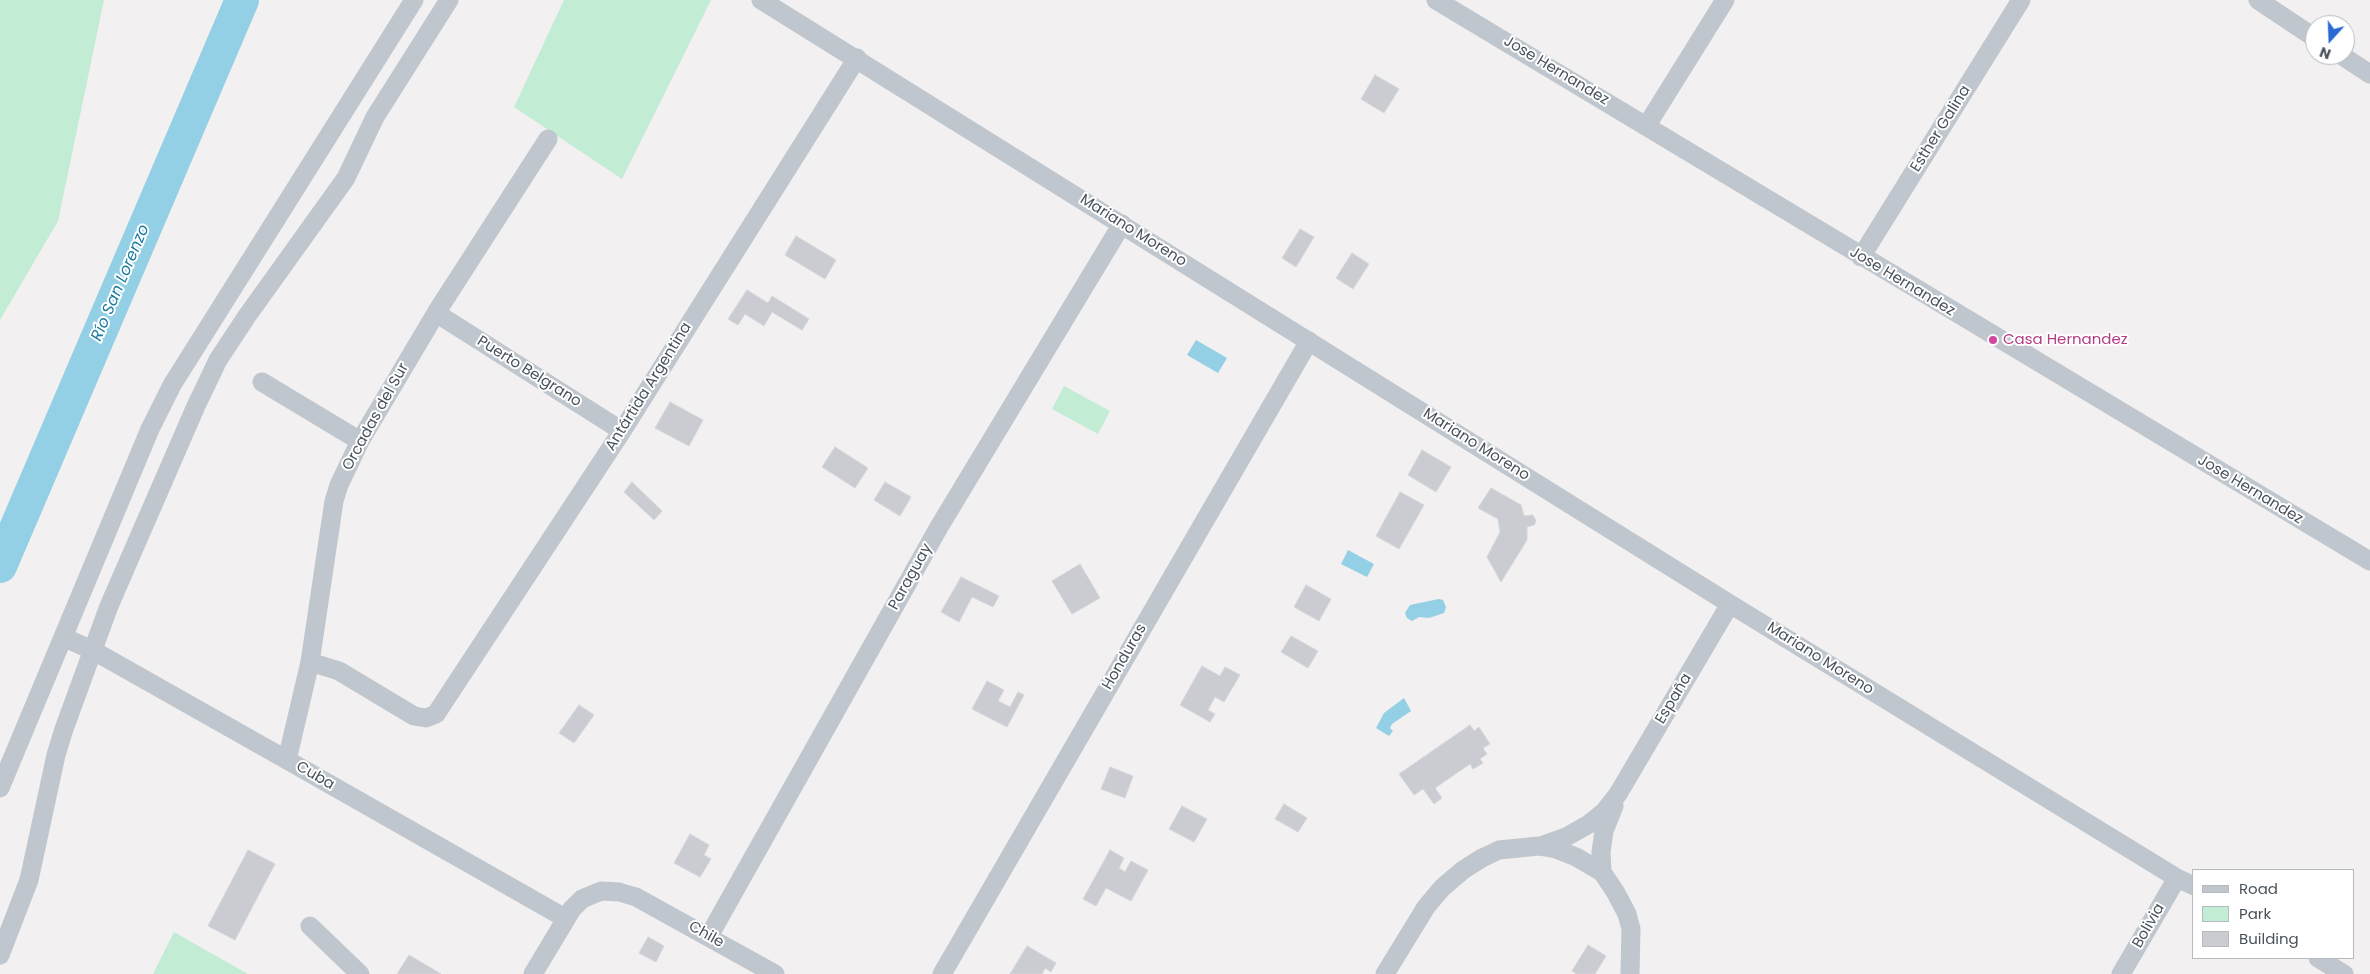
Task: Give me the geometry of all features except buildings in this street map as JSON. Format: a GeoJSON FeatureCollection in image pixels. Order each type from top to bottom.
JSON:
{"type":"FeatureCollection","features":[{"type":"Feature","properties":{"kind":"street"},"geometry":{"type":"LineString","coordinates":[[0,788],[150,429],[172,385],[414,0]]}},
{"type":"Feature","properties":{"kind":"street"},"geometry":{"type":"LineString","coordinates":[[0,955],[29,880],[56,755],[109,606],[192,414],[218,360],[246,316],[346,178],[375,117],[449,0]]}},
{"type":"Feature","properties":{"kind":"street","name":"Mariano Moreno"},"geometry":{"type":"LineString","coordinates":[[762,0],[1730,604],[2186,882]]}},
{"type":"Feature","properties":{"kind":"street","name":"Jose Hernandez"},"geometry":{"type":"LineString","coordinates":[[1436,0],[1647,125],[1861,258],[2370,561]]}},
{"type":"Feature","properties":{"kind":"street"},"geometry":{"type":"LineString","coordinates":[[1647,125],[1725,0]]}},
{"type":"Feature","properties":{"kind":"street","name":"Esther Galina"},"geometry":{"type":"LineString","coordinates":[[1861,258],[2021,0]]}},
{"type":"Feature","properties":{"kind":"street"},"geometry":{"type":"LineString","coordinates":[[2258,0],[2305,31]]}},
{"type":"Feature","properties":{"kind":"street","name":"Antártida Argentina"},"geometry":{"type":"LineString","coordinates":[[310,662],[339,671],[414,716],[426,718],[436,714],[622,431],[857,58]]}},
{"type":"Feature","properties":{"kind":"street"},"geometry":{"type":"LineString","coordinates":[[2355,64],[2370,74]]}},
{"type":"Feature","properties":{"kind":"street","name":"Orcadas del Sur"},"geometry":{"type":"LineString","coordinates":[[288,760],[310,662],[334,502],[339,485],[360,441],[436,313],[548,139]]}},
{"type":"Feature","properties":{"kind":"street","name":"Paraguay"},"geometry":{"type":"LineString","coordinates":[[708,936],[939,527],[1122,224]]}},
{"type":"Feature","properties":{"kind":"street","name":"Puerto Belgrano"},"geometry":{"type":"LineString","coordinates":[[436,313],[622,431]]}},
{"type":"Feature","properties":{"kind":"street","name":"Honduras"},"geometry":{"type":"LineString","coordinates":[[942,974],[1309,341]]}},
{"type":"Feature","properties":{"kind":"street"},"geometry":{"type":"LineString","coordinates":[[262,382],[360,441]]}},
{"type":"Feature","properties":{"kind":"street","name":"España"},"geometry":{"type":"LineString","coordinates":[[1539,846],[1566,837],[1589,824],[1604,812],[1618,794],[1730,604]]}},
{"type":"Feature","properties":{"kind":"street","name":"Cuba"},"geometry":{"type":"LineString","coordinates":[[63,637],[94,652],[288,760],[565,918]]}},
{"type":"Feature","properties":{"kind":"street","name":"España"},"geometry":{"type":"LineString","coordinates":[[1602,872],[1601,852],[1604,831],[1618,794]]}},
{"type":"Feature","properties":{"kind":"street","name":"España"},"geometry":{"type":"LineString","coordinates":[[1385,974],[1426,907],[1442,888],[1463,870],[1499,850],[1539,846],[1556,848],[1602,872]]}},
{"type":"Feature","properties":{"kind":"street"},"geometry":{"type":"LineString","coordinates":[[1602,872],[1627,914],[1631,929],[1630,974]]}},
{"type":"Feature","properties":{"kind":"street","name":"Bolivia"},"geometry":{"type":"LineString","coordinates":[[2121,974],[2186,882]]}},
{"type":"Feature","properties":{"kind":"street","name":"Chile"},"geometry":{"type":"LineString","coordinates":[[533,974],[565,918],[582,899],[601,891],[619,892],[636,897],[774,974]]}},
{"type":"Feature","properties":{"kind":"street"},"geometry":{"type":"LineString","coordinates":[[310,926],[360,974]]}},
{"type":"Feature","properties":{"kind":"street"},"geometry":{"type":"LineString","coordinates":[[2320,959],[2344,974]]}},
{"type":"Feature","properties":{"kind":"green space"},"geometry":{"type":"Polygon","coordinates":[[[0,0],[104,0],[58,221],[0,320],[0,0]]]}},
{"type":"Feature","properties":{"kind":"green space"},"geometry":{"type":"Polygon","coordinates":[[[564,0],[711,0],[622,179],[514,107],[564,0]]]}},
{"type":"Feature","properties":{"kind":"green space"},"geometry":{"type":"Polygon","coordinates":[[[1064,386],[1110,411],[1098,434],[1052,409],[1064,386]]]}},
{"type":"Feature","properties":{"kind":"green space"},"geometry":{"type":"Polygon","coordinates":[[[174,932],[248,974],[153,974],[174,932]]]}},
{"type":"Feature","properties":{"kind":"water"},"geometry":{"type":"Polygon","coordinates":[[[1196,340],[1227,358],[1218,373],[1187,355],[1196,340]]]}},
{"type":"Feature","properties":{"kind":"water"},"geometry":{"type":"Polygon","coordinates":[[[1348,550],[1374,564],[1367,577],[1341,564],[1348,550]]]}},
{"type":"Feature","properties":{"kind":"water"},"geometry":{"type":"Polygon","coordinates":[[[1439,599],[1443,600],[1446,607],[1444,613],[1429,618],[1419,617],[1412,621],[1407,618],[1405,613],[1410,605],[1439,599]]]}},
{"type":"Feature","properties":{"kind":"water"},"geometry":{"type":"Polygon","coordinates":[[[1404,698],[1411,711],[1392,724],[1390,728],[1393,731],[1389,736],[1376,728],[1384,713],[1404,698]]]}},
{"type":"Feature","properties":{"kind":"waterway","name":"Río San Lorenzo"},"geometry":{"type":"LineString","coordinates":[[0,566],[242,0]]}},
{"type":"Feature","properties":{"kind":"place","name":"Casa Hernandez"},"geometry":{"type":"Point","coordinates":[1993,340]}}]}
